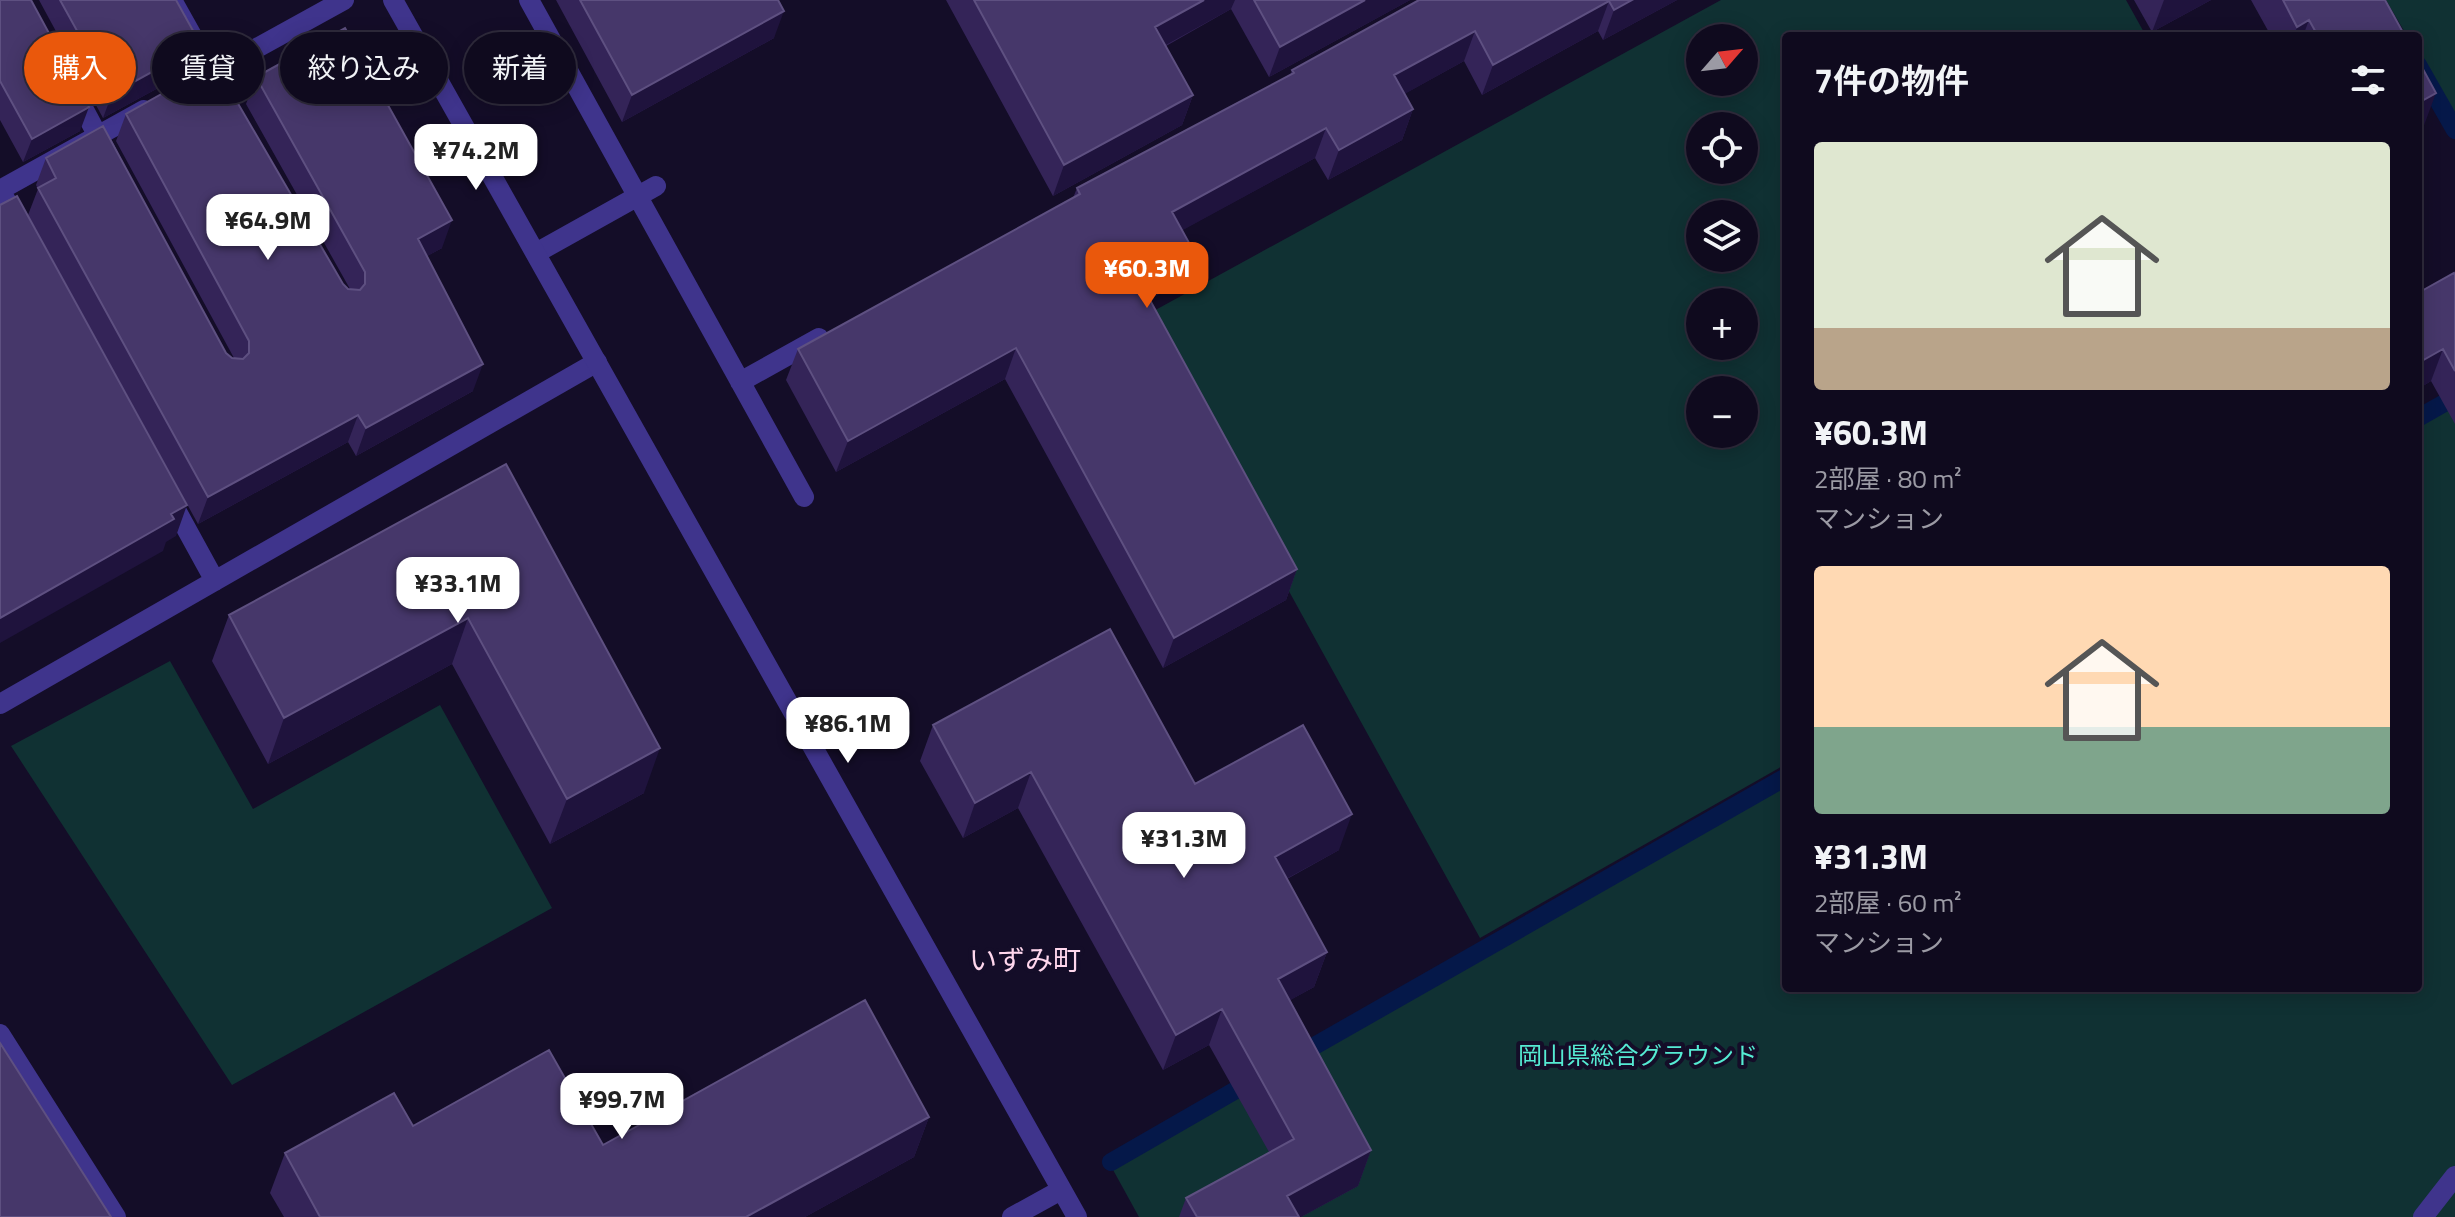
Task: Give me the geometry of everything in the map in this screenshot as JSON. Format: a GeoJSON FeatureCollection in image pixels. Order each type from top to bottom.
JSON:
{"type":"FeatureCollection","features":[{"type":"Feature","properties":{"kind":"street"},"geometry":{"type":"LineString","coordinates":[[172,0],[190,32]]}},
{"type":"Feature","properties":{"kind":"street"},"geometry":{"type":"LineString","coordinates":[[264,44],[344,0]]}},
{"type":"Feature","properties":{"kind":"street"},"geometry":{"type":"LineString","coordinates":[[393,0],[1077,1217]]}},
{"type":"Feature","properties":{"kind":"street"},"geometry":{"type":"LineString","coordinates":[[529,0],[804,497]]}},
{"type":"Feature","properties":{"kind":"street"},"geometry":{"type":"LineString","coordinates":[[81,104],[121,178]]}},
{"type":"Feature","properties":{"kind":"street"},"geometry":{"type":"LineString","coordinates":[[31,246],[0,190],[155,104]]}},
{"type":"Feature","properties":{"kind":"street"},"geometry":{"type":"LineString","coordinates":[[536,253],[656,186]]}},
{"type":"Feature","properties":{"kind":"street"},"geometry":{"type":"LineString","coordinates":[[740,382],[838,328]]}},
{"type":"Feature","properties":{"kind":"street"},"geometry":{"type":"LineString","coordinates":[[0,704],[597,362]]}},
{"type":"Feature","properties":{"kind":"street"},"geometry":{"type":"LineString","coordinates":[[161,483],[215,581]]}},
{"type":"Feature","properties":{"kind":"street"},"geometry":{"type":"LineString","coordinates":[[0,1034],[116,1217]]}},
{"type":"Feature","properties":{"kind":"street"},"geometry":{"type":"LineString","coordinates":[[2423,1217],[2455,1176]]}},
{"type":"Feature","properties":{"kind":"street"},"geometry":{"type":"LineString","coordinates":[[1012,1217],[1061,1190]]}},
{"type":"Feature","properties":{"kind":"green space"},"geometry":{"type":"Polygon","coordinates":[[[1721,0],[2126,0],[2144,32],[1782,32],[1782,766],[1480,938],[1139,319],[1721,0]]]}},
{"type":"Feature","properties":{"kind":"green space"},"geometry":{"type":"Polygon","coordinates":[[[2386,0],[2455,0],[2455,121],[2422,63],[2422,32],[2405,32],[2386,0]]]}},
{"type":"Feature","properties":{"kind":"green space","name":"岡山県総合グラウンド"},"geometry":{"type":"Polygon","coordinates":[[[2455,404],[2455,1217],[1139,1217],[1112,1168],[1782,787],[1782,992],[2422,992],[2422,423],[2455,404]]]}},
{"type":"Feature","properties":{"kind":"green space"},"geometry":{"type":"Polygon","coordinates":[[[170,661],[253,809],[440,705],[552,908],[232,1085],[11,746],[170,661]]]}},
{"type":"Feature","properties":{"kind":"building"},"geometry":{"type":"Polygon","coordinates":[[[0,0],[31,0],[48,32],[24,32],[24,104],[87,104],[89,107],[32,139],[0,81],[0,0]]]}},
{"type":"Feature","properties":{"kind":"building"},"geometry":{"type":"Polygon","coordinates":[[[60,0],[176,0],[194,32],[152,32],[152,72],[136,81],[136,32],[78,32],[60,0]]]}},
{"type":"Feature","properties":{"kind":"building"},"geometry":{"type":"Polygon","coordinates":[[[580,0],[778,0],[784,11],[632,95],[580,0]]]}},
{"type":"Feature","properties":{"kind":"building"},"geometry":{"type":"Polygon","coordinates":[[[974,0],[1204,0],[1155,27],[1193,95],[1064,165],[974,0]]]}},
{"type":"Feature","properties":{"kind":"building"},"geometry":{"type":"Polygon","coordinates":[[[1254,0],[1365,0],[1280,47],[1254,0]]]}},
{"type":"Feature","properties":{"kind":"building"},"geometry":{"type":"Polygon","coordinates":[[[1419,0],[1632,0],[1614,10],[1609,1],[1493,65],[1475,31],[1394,75],[1413,109],[1339,150],[1326,128],[1172,212],[1193,250],[1139,280],[1297,569],[1174,638],[1016,348],[848,441],[798,349],[1080,194],[1077,188],[1294,73],[1292,70],[1419,0]]]}},
{"type":"Feature","properties":{"kind":"building"},"geometry":{"type":"Polygon","coordinates":[[[2283,0],[2385,0],[2403,32],[2316,32],[2309,20],[2297,27],[2283,0]]]}},
{"type":"Feature","properties":{"kind":"building"},"geometry":{"type":"Polygon","coordinates":[[[280,64],[280,104],[387,104],[452,220],[418,239],[483,364],[366,428],[358,415],[208,497],[38,188],[56,178],[46,158],[103,126],[226,353],[232,358],[243,359],[249,353],[249,341],[126,114],[152,99],[152,104],[238,104],[343,284],[348,289],[360,290],[365,284],[365,272],[264,91],[264,73],[280,64]]]}},
{"type":"Feature","properties":{"kind":"building"},"geometry":{"type":"Polygon","coordinates":[[[2422,67],[2436,93],[2422,101],[2422,67]]]}},
{"type":"Feature","properties":{"kind":"building"},"geometry":{"type":"Polygon","coordinates":[[[17,196],[187,505],[171,514],[174,519],[0,618],[0,205],[17,196]]]}},
{"type":"Feature","properties":{"kind":"building"},"geometry":{"type":"Polygon","coordinates":[[[2454,273],[2455,371],[2443,349],[2422,361],[2422,291],[2454,273]]]}},
{"type":"Feature","properties":{"kind":"building"},"geometry":{"type":"Polygon","coordinates":[[[506,464],[660,748],[567,799],[468,618],[284,718],[229,615],[506,464]]]}},
{"type":"Feature","properties":{"kind":"building"},"geometry":{"type":"Polygon","coordinates":[[[1110,629],[1195,784],[1303,725],[1352,814],[1275,857],[1327,952],[1278,979],[1371,1150],[1287,1196],[1299,1217],[1197,1217],[1186,1198],[1294,1139],[1222,1009],[1176,1035],[1031,772],[975,803],[933,725],[1110,629]]]}},
{"type":"Feature","properties":{"kind":"building"},"geometry":{"type":"Polygon","coordinates":[[[865,1000],[929,1117],[746,1217],[320,1217],[285,1153],[394,1093],[413,1126],[549,1050],[603,1145],[865,1000]]]}},
{"type":"Feature","properties":{"kind":"building"},"geometry":{"type":"Polygon","coordinates":[[[0,1043],[111,1217],[0,1217],[0,1043]]]}},
{"type":"Feature","properties":{"kind":"waterway"},"geometry":{"type":"LineString","coordinates":[[2422,72],[2455,130]]}},
{"type":"Feature","properties":{"kind":"waterway"},"geometry":{"type":"LineString","coordinates":[[2422,416],[2455,397]]}},
{"type":"Feature","properties":{"kind":"waterway"},"geometry":{"type":"LineString","coordinates":[[1295,1057],[1782,779]]}},
{"type":"Feature","properties":{"kind":"waterway"},"geometry":{"type":"LineString","coordinates":[[1111,1162],[1255,1079]]}},
{"type":"Feature","properties":{"kind":"district","name":"いずみ町"},"geometry":{"type":"Point","coordinates":[1025,960]}}]}
